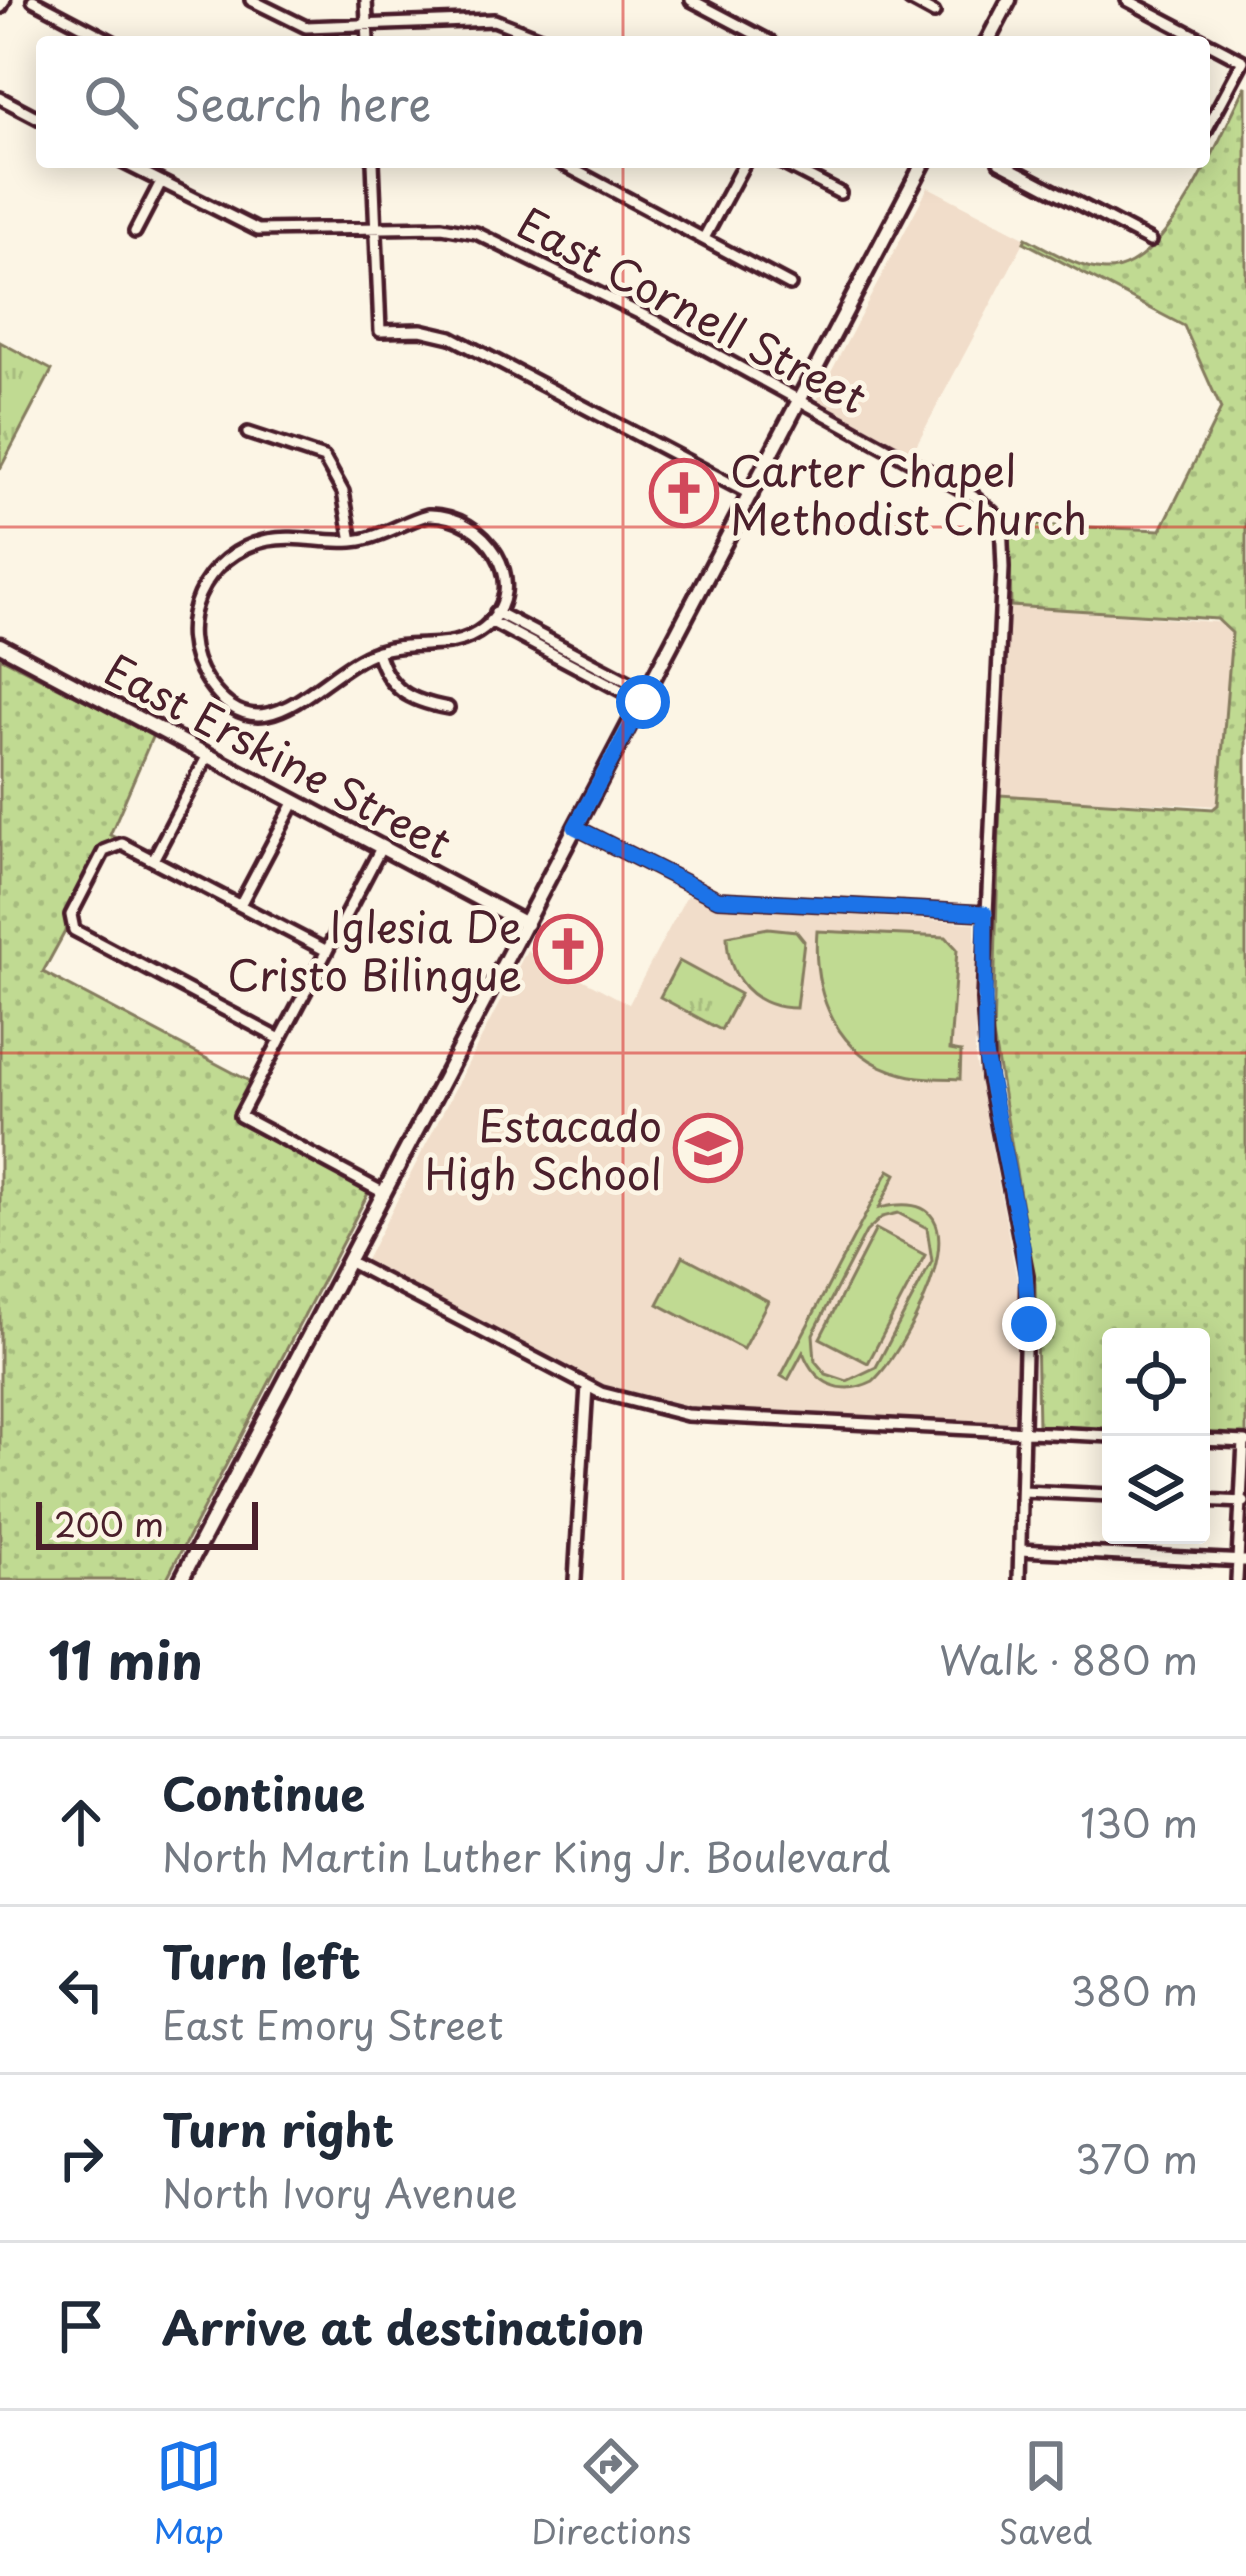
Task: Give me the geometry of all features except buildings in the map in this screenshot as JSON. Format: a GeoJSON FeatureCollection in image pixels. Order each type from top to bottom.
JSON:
{"type":"FeatureCollection","features":[{"type":"Feature","properties":{"kind":"main road"},"geometry":{"type":"LineString","coordinates":[[990,36],[1009,0]]}},
{"type":"Feature","properties":{"kind":"main road"},"geometry":{"type":"LineString","coordinates":[[181,1580],[921,168]]}},
{"type":"Feature","properties":{"kind":"main road","name":"East Erskine Street"},"geometry":{"type":"LineString","coordinates":[[0,645],[526,924]]}},
{"type":"Feature","properties":{"kind":"street"},"geometry":{"type":"LineString","coordinates":[[33,0],[101,36]]}},
{"type":"Feature","properties":{"kind":"street"},"geometry":{"type":"LineString","coordinates":[[250,0],[307,27],[504,21],[537,36]]}},
{"type":"Feature","properties":{"kind":"street"},"geometry":{"type":"LineString","coordinates":[[366,0],[368,36]]}},
{"type":"Feature","properties":{"kind":"street"},"geometry":{"type":"LineString","coordinates":[[692,0],[760,36]]}},
{"type":"Feature","properties":{"kind":"street"},"geometry":{"type":"LineString","coordinates":[[910,0],[934,13]]}},
{"type":"Feature","properties":{"kind":"street"},"geometry":{"type":"LineString","coordinates":[[1127,0],[1195,36]]}},
{"type":"Feature","properties":{"kind":"street"},"geometry":{"type":"LineString","coordinates":[[1210,44],[1243,61],[1210,123]]}},
{"type":"Feature","properties":{"kind":"street"},"geometry":{"type":"LineString","coordinates":[[0,98],[36,117]]}},
{"type":"Feature","properties":{"kind":"street","name":"East Cornell Street"},"geometry":{"type":"LineString","coordinates":[[134,168],[258,230],[442,226],[476,233],[655,321],[984,503],[1003,531],[985,913],[988,1078],[1027,1275],[1019,1580]]}},
{"type":"Feature","properties":{"kind":"street"},"geometry":{"type":"LineString","coordinates":[[373,168],[380,331],[421,330],[451,337],[752,495]]}},
{"type":"Feature","properties":{"kind":"street"},"geometry":{"type":"LineString","coordinates":[[571,168],[790,285]]}},
{"type":"Feature","properties":{"kind":"street"},"geometry":{"type":"LineString","coordinates":[[704,238],[742,168]]}},
{"type":"Feature","properties":{"kind":"street"},"geometry":{"type":"LineString","coordinates":[[792,168],[840,193]]}},
{"type":"Feature","properties":{"kind":"street"},"geometry":{"type":"LineString","coordinates":[[1010,168],[1150,241]]}},
{"type":"Feature","properties":{"kind":"street"},"geometry":{"type":"LineString","coordinates":[[135,232],[161,182]]}},
{"type":"Feature","properties":{"kind":"street"},"geometry":{"type":"LineString","coordinates":[[248,433],[323,458],[343,492],[352,542]]}},
{"type":"Feature","properties":{"kind":"street"},"geometry":{"type":"LineString","coordinates":[[428,515],[467,522],[487,536],[500,559],[503,586],[493,616],[454,644],[377,651],[342,667],[300,704],[267,714],[230,704],[210,686],[194,656],[195,603],[227,558],[277,538],[352,542],[428,515]]}},
{"type":"Feature","properties":{"kind":"street"},"geometry":{"type":"LineString","coordinates":[[493,616],[645,697]]}},
{"type":"Feature","properties":{"kind":"street"},"geometry":{"type":"LineString","coordinates":[[377,651],[396,689],[418,702],[448,708]]}},
{"type":"Feature","properties":{"kind":"street"},"geometry":{"type":"LineString","coordinates":[[153,860],[208,755]]}},
{"type":"Feature","properties":{"kind":"street"},"geometry":{"type":"LineString","coordinates":[[240,905],[295,801]]}},
{"type":"Feature","properties":{"kind":"street"},"geometry":{"type":"LineString","coordinates":[[575,827],[718,899],[985,913]]}},
{"type":"Feature","properties":{"kind":"street"},"geometry":{"type":"LineString","coordinates":[[280,1039],[70,925],[112,844],[153,860],[326,951]]}},
{"type":"Feature","properties":{"kind":"street"},"geometry":{"type":"LineString","coordinates":[[382,846],[240,1117],[384,1193]]}},
{"type":"Feature","properties":{"kind":"street"},"geometry":{"type":"LineString","coordinates":[[348,1261],[621,1400],[686,1415],[1102,1436]]}},
{"type":"Feature","properties":{"kind":"street"},"geometry":{"type":"LineString","coordinates":[[575,1580],[587,1386]]}},
{"type":"Feature","properties":{"kind":"street"},"geometry":{"type":"LineString","coordinates":[[1210,1440],[1245,1442],[1242,1560],[1237,1580]]}},
{"type":"Feature","properties":{"kind":"street"},"geometry":{"type":"LineString","coordinates":[[1022,1491],[1102,1495]]}},
{"type":"Feature","properties":{"kind":"street"},"geometry":{"type":"LineString","coordinates":[[1210,1500],[1243,1502]]}},
{"type":"Feature","properties":{"kind":"street"},"geometry":{"type":"LineString","coordinates":[[1020,1550],[1242,1560]]}},
{"type":"Feature","properties":{"kind":"shaded area"},"geometry":{"type":"Polygon","coordinates":[[[928,187],[1026,238],[911,455],[819,405],[818,397],[928,187]]]}},
{"type":"Feature","properties":{"kind":"shaded area"},"geometry":{"type":"Polygon","coordinates":[[[1007,606],[1227,623],[1232,633],[1218,806],[1000,795],[1007,606]]]}},
{"type":"Feature","properties":{"kind":"shaded area","name":"Estacado High School"},"geometry":{"type":"Polygon","coordinates":[[[687,895],[733,908],[975,923],[975,1058],[1018,1285],[1020,1359],[1014,1423],[709,1410],[649,1402],[579,1375],[366,1260],[527,950],[629,1004],[687,895]]]}},
{"type":"Feature","properties":{"kind":"green space"},"geometry":{"type":"Polygon","coordinates":[[[1246,86],[1246,1436],[1210,1434],[1210,1328],[1102,1328],[1102,1430],[1038,1427],[1035,1284],[993,1035],[1000,795],[1213,809],[1218,805],[1232,633],[1217,619],[1011,606],[1009,524],[1161,530],[1221,409],[1184,326],[1024,242],[1026,238],[1094,269],[1127,265],[1149,250],[1170,226],[1205,168],[1210,168],[1210,158],[1246,86]]]}},
{"type":"Feature","properties":{"kind":"green space"},"geometry":{"type":"Polygon","coordinates":[[[0,342],[52,370],[0,469],[0,342]]]}},
{"type":"Feature","properties":{"kind":"green space"},"geometry":{"type":"Polygon","coordinates":[[[0,657],[153,735],[110,835],[116,838],[43,972],[251,1082],[247,1114],[374,1182],[166,1580],[0,1580],[0,657]]]}},
{"type":"Feature","properties":{"kind":"green space"},"geometry":{"type":"Polygon","coordinates":[[[768,928],[796,931],[804,941],[796,1008],[755,996],[732,965],[727,936],[768,928]]]}},
{"type":"Feature","properties":{"kind":"green space"},"geometry":{"type":"Polygon","coordinates":[[[817,931],[946,937],[957,949],[950,1050],[961,1052],[960,1079],[925,1078],[880,1066],[845,1038],[824,999],[817,931]]]}},
{"type":"Feature","properties":{"kind":"green space"},"geometry":{"type":"Polygon","coordinates":[[[679,961],[740,994],[721,1030],[660,997],[679,961]]]}},
{"type":"Feature","properties":{"kind":"green space"},"geometry":{"type":"Polygon","coordinates":[[[889,1170],[896,1174],[879,1208],[915,1206],[933,1218],[939,1242],[934,1272],[905,1337],[873,1381],[861,1386],[830,1384],[814,1372],[803,1352],[788,1380],[781,1376],[889,1170]],[[898,1213],[882,1217],[866,1232],[813,1334],[815,1361],[826,1374],[847,1381],[876,1367],[932,1261],[927,1228],[898,1213]]]}},
{"type":"Feature","properties":{"kind":"green space"},"geometry":{"type":"Polygon","coordinates":[[[876,1229],[925,1255],[868,1363],[820,1338],[876,1229]]]}},
{"type":"Feature","properties":{"kind":"green space"},"geometry":{"type":"Polygon","coordinates":[[[683,1256],[768,1301],[743,1349],[658,1304],[683,1256]]]}},
{"type":"Feature","properties":{"kind":"place","name":"Carter Chapel Methodist Church"},"geometry":{"type":"Point","coordinates":[684,493]}},
{"type":"Feature","properties":{"kind":"place","name":"Iglesia De Cristo Bilingue"},"geometry":{"type":"Point","coordinates":[568,949]}},
{"type":"Feature","properties":{"kind":"place","name":"Estacado High School"},"geometry":{"type":"Point","coordinates":[708,1148]}},
{"type":"Feature","properties":{"kind":"route"},"geometry":{"type":"LineString","coordinates":[[643,702],[575,827],[718,899],[985,913],[985,1054],[1023,1247],[1029,1324]]}}]}
